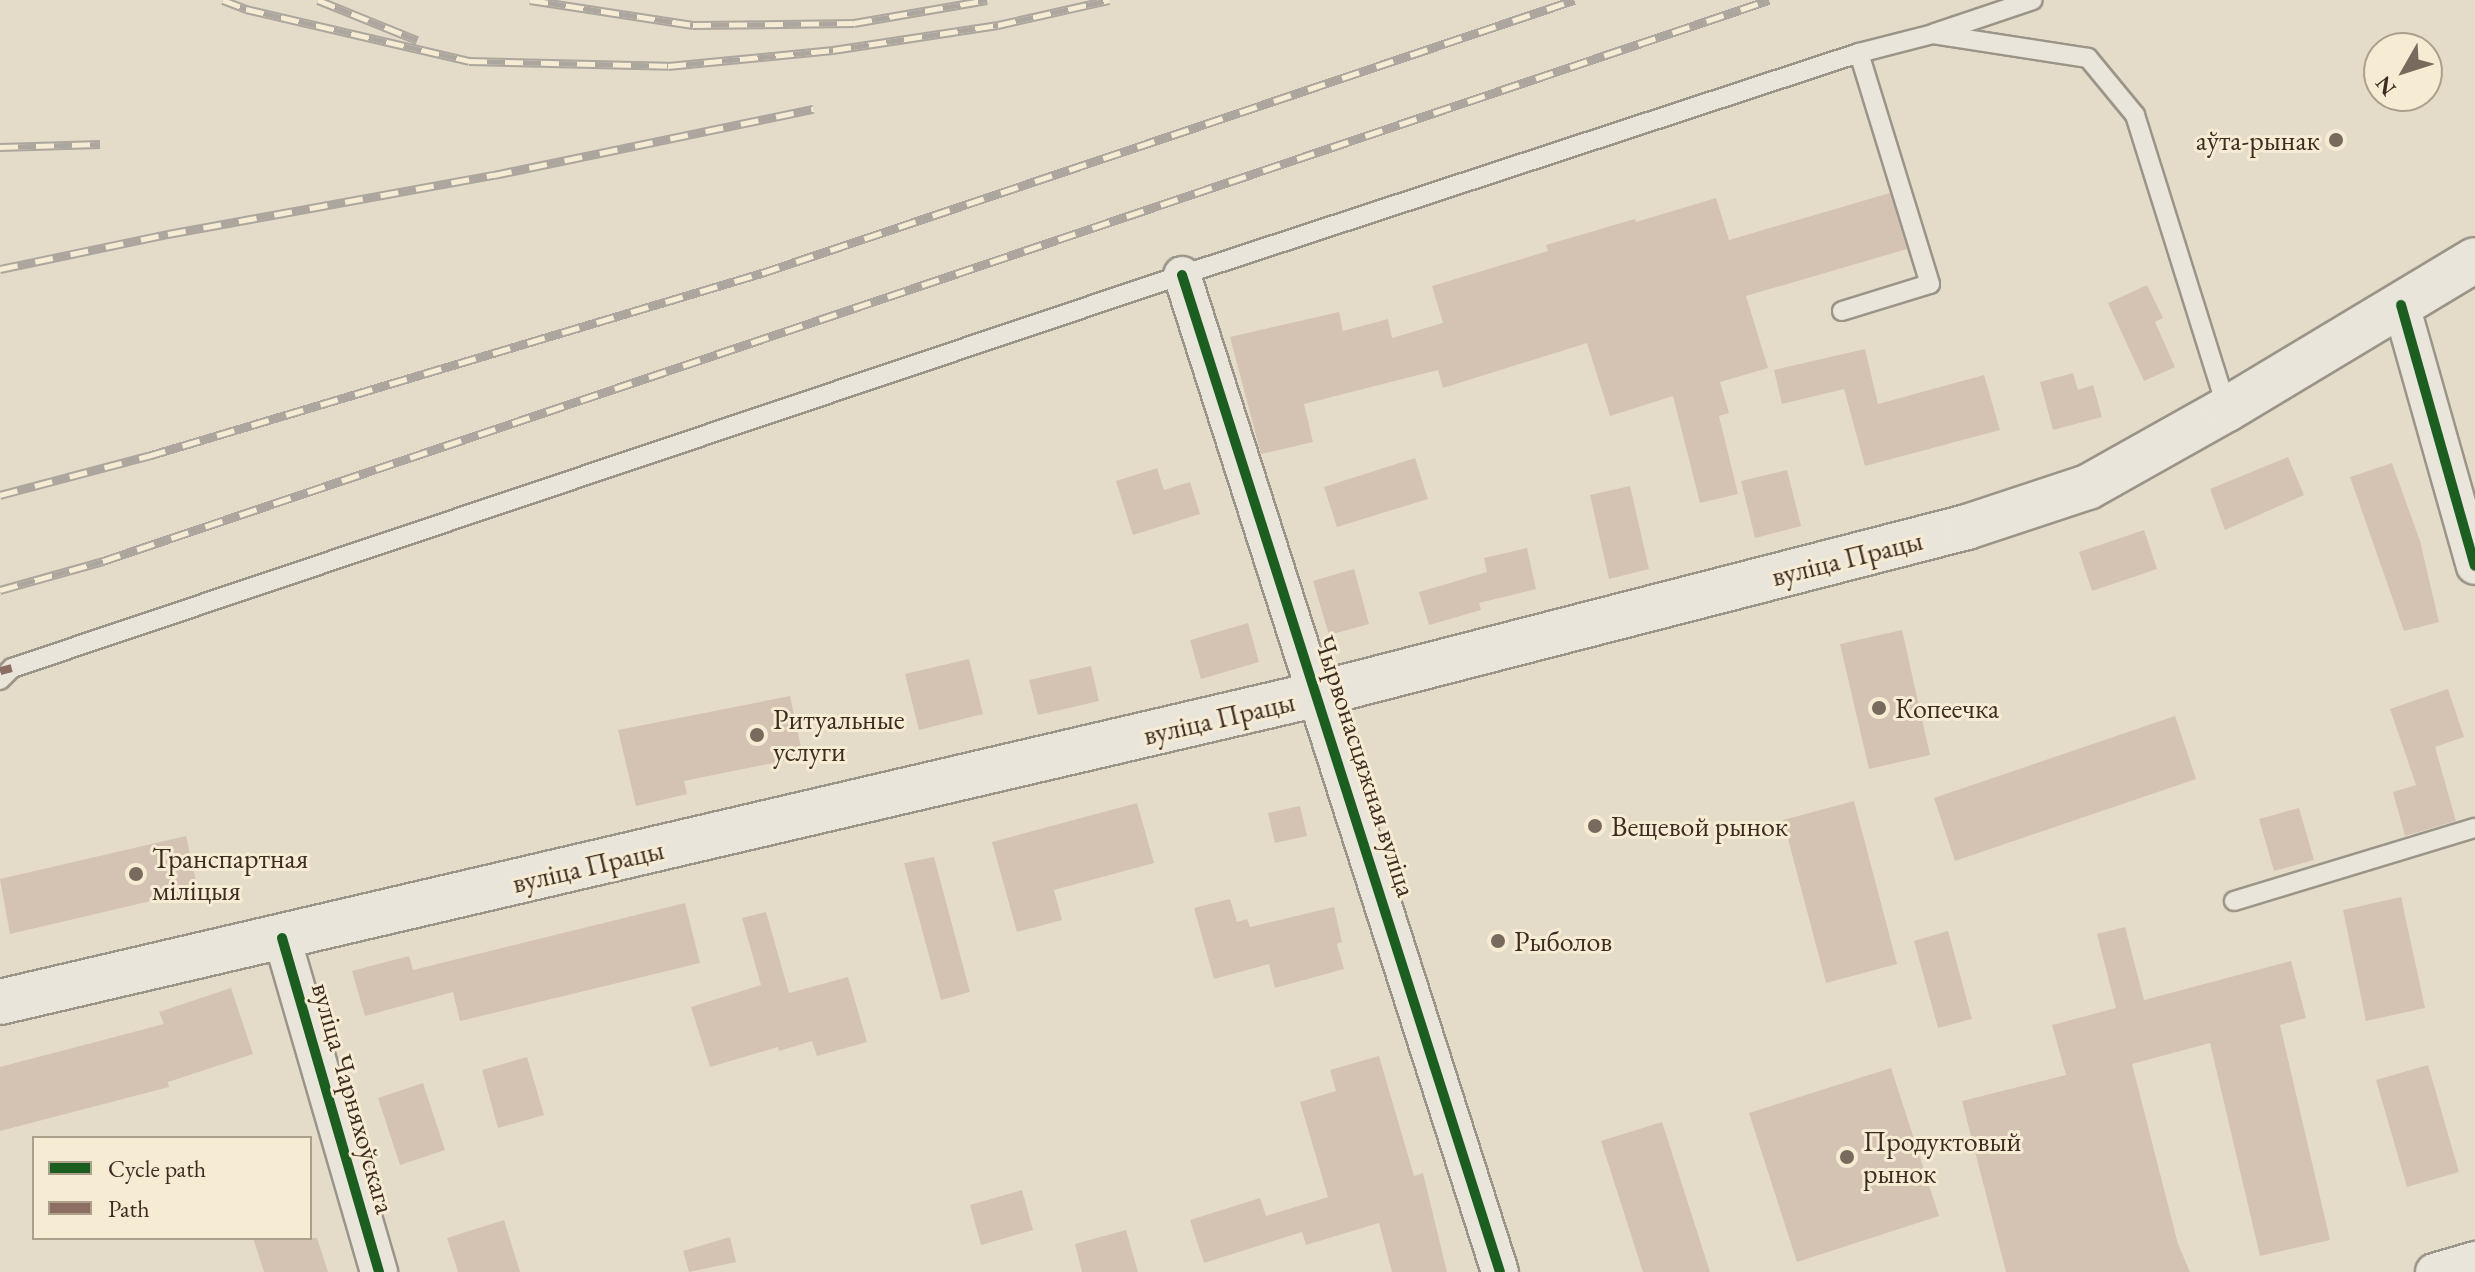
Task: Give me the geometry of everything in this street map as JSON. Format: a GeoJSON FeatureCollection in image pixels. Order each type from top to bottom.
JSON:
{"type":"FeatureCollection","features":[{"type":"Feature","properties":{"kind":"main road","name":"вуліца Працы"},"geometry":{"type":"LineString","coordinates":[[0,1002],[1318,694],[1967,527],[2088,487],[2227,409],[2475,260]]}},
{"type":"Feature","properties":{"kind":"street","name":"Чырвонасцяжная вуліца"},"geometry":{"type":"LineString","coordinates":[[1182,275],[1500,1272]]}},
{"type":"Feature","properties":{"kind":"street"},"geometry":{"type":"LineString","coordinates":[[2401,305],[2475,566]]}},
{"type":"Feature","properties":{"kind":"street","name":"вуліца Чарняхоўскага"},"geometry":{"type":"LineString","coordinates":[[282,938],[379,1272]]}},
{"type":"Feature","properties":{"kind":"street"},"geometry":{"type":"LineString","coordinates":[[2434,1272],[2475,1260]]}},
{"type":"Feature","properties":{"kind":"lane"},"geometry":{"type":"LineString","coordinates":[[0,680],[12,668],[1182,275],[1859,53],[1933,34],[2033,0]]}},
{"type":"Feature","properties":{"kind":"lane"},"geometry":{"type":"LineString","coordinates":[[1933,34],[2088,58],[2135,115],[2227,409]]}},
{"type":"Feature","properties":{"kind":"lane"},"geometry":{"type":"LineString","coordinates":[[1842,311],[1930,284],[1859,53]]}},
{"type":"Feature","properties":{"kind":"lane"},"geometry":{"type":"LineString","coordinates":[[2234,901],[2475,828]]}},
{"type":"Feature","properties":{"kind":"building"},"geometry":{"type":"Polygon","coordinates":[[[1890,193],[1907,249],[1746,296],[1768,368],[1720,382],[1729,413],[1719,416],[1738,494],[1700,503],[1673,396],[1610,416],[1587,343],[1443,388],[1438,370],[1304,404],[1313,442],[1261,454],[1230,337],[1339,312],[1343,331],[1388,319],[1392,338],[1443,323],[1432,286],[1548,251],[1546,245],[1635,219],[1636,222],[1716,198],[1729,240],[1890,193]]]}},
{"type":"Feature","properties":{"kind":"building"},"geometry":{"type":"Polygon","coordinates":[[[2147,285],[2163,318],[2155,322],[2175,367],[2144,381],[2108,303],[2147,285]]]}},
{"type":"Feature","properties":{"kind":"building"},"geometry":{"type":"Polygon","coordinates":[[[1865,349],[1878,404],[1984,375],[2000,430],[1865,466],[1844,389],[1782,404],[1774,370],[1865,349]]]}},
{"type":"Feature","properties":{"kind":"building"},"geometry":{"type":"Polygon","coordinates":[[[2073,373],[2078,390],[2093,385],[2102,417],[2053,430],[2040,382],[2073,373]]]}},
{"type":"Feature","properties":{"kind":"building"},"geometry":{"type":"Polygon","coordinates":[[[2288,457],[2304,495],[2225,530],[2210,489],[2288,457]]]}},
{"type":"Feature","properties":{"kind":"building"},"geometry":{"type":"Polygon","coordinates":[[[1415,458],[1428,499],[1337,527],[1324,487],[1415,458]]]}},
{"type":"Feature","properties":{"kind":"building"},"geometry":{"type":"Polygon","coordinates":[[[2392,463],[2420,541],[2439,622],[2404,631],[2350,477],[2392,463]]]}},
{"type":"Feature","properties":{"kind":"building"},"geometry":{"type":"Polygon","coordinates":[[[1157,468],[1164,490],[1190,482],[1200,514],[1133,535],[1116,481],[1157,468]]]}},
{"type":"Feature","properties":{"kind":"building"},"geometry":{"type":"Polygon","coordinates":[[[1787,470],[1801,526],[1755,538],[1741,481],[1787,470]]]}},
{"type":"Feature","properties":{"kind":"building"},"geometry":{"type":"Polygon","coordinates":[[[1630,486],[1649,569],[1609,579],[1590,495],[1630,486]]]}},
{"type":"Feature","properties":{"kind":"building"},"geometry":{"type":"Polygon","coordinates":[[[2144,530],[2157,569],[2092,591],[2079,552],[2144,530]]]}},
{"type":"Feature","properties":{"kind":"building"},"geometry":{"type":"Polygon","coordinates":[[[1527,548],[1536,589],[1479,603],[1481,610],[1429,625],[1419,592],[1487,572],[1484,558],[1527,548]]]}},
{"type":"Feature","properties":{"kind":"building"},"geometry":{"type":"Polygon","coordinates":[[[1354,569],[1369,624],[1329,635],[1313,581],[1354,569]]]}},
{"type":"Feature","properties":{"kind":"building"},"geometry":{"type":"Polygon","coordinates":[[[1248,623],[1259,662],[1201,679],[1190,640],[1248,623]]]}},
{"type":"Feature","properties":{"kind":"building"},"geometry":{"type":"Polygon","coordinates":[[[1902,630],[1930,755],[1869,769],[1840,644],[1902,630]]]}},
{"type":"Feature","properties":{"kind":"building"},"geometry":{"type":"Polygon","coordinates":[[[969,659],[983,714],[919,730],[905,674],[969,659]]]}},
{"type":"Feature","properties":{"kind":"building"},"geometry":{"type":"Polygon","coordinates":[[[1091,666],[1099,701],[1038,715],[1029,680],[1091,666]]]}},
{"type":"Feature","properties":{"kind":"building"},"geometry":{"type":"Polygon","coordinates":[[[2448,689],[2464,737],[2435,747],[2456,821],[2405,836],[2393,792],[2416,785],[2390,709],[2448,689]]]}},
{"type":"Feature","properties":{"kind":"building"},"geometry":{"type":"Polygon","coordinates":[[[790,696],[803,757],[684,781],[687,794],[636,806],[618,730],[790,696]]]}},
{"type":"Feature","properties":{"kind":"building"},"geometry":{"type":"Polygon","coordinates":[[[2175,716],[2196,779],[1955,861],[1934,798],[2175,716]]]}},
{"type":"Feature","properties":{"kind":"building"},"geometry":{"type":"Polygon","coordinates":[[[1854,801],[1897,964],[1826,983],[1783,820],[1854,801]]]}},
{"type":"Feature","properties":{"kind":"building"},"geometry":{"type":"Polygon","coordinates":[[[1137,803],[1154,863],[1054,890],[1062,920],[1017,932],[992,842],[1137,803]]]}},
{"type":"Feature","properties":{"kind":"building"},"geometry":{"type":"Polygon","coordinates":[[[1300,806],[1307,836],[1275,843],[1268,813],[1300,806]]]}},
{"type":"Feature","properties":{"kind":"building"},"geometry":{"type":"Polygon","coordinates":[[[2299,808],[2314,860],[2274,871],[2259,819],[2299,808]]]}},
{"type":"Feature","properties":{"kind":"building"},"geometry":{"type":"Polygon","coordinates":[[[186,836],[198,890],[10,934],[0,879],[186,836]]]}},
{"type":"Feature","properties":{"kind":"building"},"geometry":{"type":"Polygon","coordinates":[[[934,857],[970,992],[941,1000],[904,863],[934,857]]]}},
{"type":"Feature","properties":{"kind":"building"},"geometry":{"type":"Polygon","coordinates":[[[2401,897],[2425,1008],[2366,1021],[2343,910],[2401,897]]]}},
{"type":"Feature","properties":{"kind":"building"},"geometry":{"type":"Polygon","coordinates":[[[1230,899],[1237,922],[1247,919],[1250,927],[1334,907],[1342,942],[1337,944],[1344,969],[1275,988],[1269,964],[1214,979],[1194,908],[1230,899]]]}},
{"type":"Feature","properties":{"kind":"building"},"geometry":{"type":"Polygon","coordinates":[[[685,903],[700,963],[460,1021],[453,992],[365,1016],[352,971],[409,956],[413,970],[685,903]]]}},
{"type":"Feature","properties":{"kind":"building"},"geometry":{"type":"Polygon","coordinates":[[[766,912],[789,993],[848,977],[867,1042],[817,1056],[812,1041],[779,1051],[778,1047],[710,1067],[691,1007],[761,985],[742,918],[766,912]]]}},
{"type":"Feature","properties":{"kind":"building"},"geometry":{"type":"Polygon","coordinates":[[[2125,927],[2144,1000],[2291,961],[2306,1018],[2280,1025],[2330,1240],[2260,1256],[2210,1043],[2132,1064],[2178,1244],[2190,1272],[2006,1272],[1962,1101],[2066,1075],[2052,1025],[2116,1008],[2097,934],[2125,927]]]}},
{"type":"Feature","properties":{"kind":"building"},"geometry":{"type":"Polygon","coordinates":[[[1948,931],[1972,1019],[1938,1028],[1914,941],[1948,931]]]}},
{"type":"Feature","properties":{"kind":"building"},"geometry":{"type":"Polygon","coordinates":[[[231,988],[253,1054],[168,1082],[169,1087],[0,1131],[0,1067],[164,1024],[159,1012],[231,988]]]}},
{"type":"Feature","properties":{"kind":"building"},"geometry":{"type":"Polygon","coordinates":[[[1379,1056],[1414,1176],[1423,1173],[1447,1272],[1392,1272],[1379,1223],[1306,1245],[1302,1232],[1204,1263],[1190,1220],[1260,1198],[1266,1216],[1328,1197],[1300,1102],[1336,1091],[1330,1070],[1379,1056]]]}},
{"type":"Feature","properties":{"kind":"building"},"geometry":{"type":"Polygon","coordinates":[[[527,1057],[544,1115],[498,1128],[482,1070],[527,1057]]]}},
{"type":"Feature","properties":{"kind":"building"},"geometry":{"type":"Polygon","coordinates":[[[2428,1065],[2459,1172],[2407,1187],[2376,1080],[2428,1065]]]}},
{"type":"Feature","properties":{"kind":"building"},"geometry":{"type":"Polygon","coordinates":[[[1891,1068],[1939,1216],[1797,1262],[1749,1113],[1891,1068]]]}},
{"type":"Feature","properties":{"kind":"building"},"geometry":{"type":"Polygon","coordinates":[[[423,1083],[445,1150],[400,1165],[378,1098],[423,1083]]]}},
{"type":"Feature","properties":{"kind":"building"},"geometry":{"type":"Polygon","coordinates":[[[1662,1122],[1710,1272],[1643,1272],[1601,1141],[1662,1122]]]}},
{"type":"Feature","properties":{"kind":"building"},"geometry":{"type":"Polygon","coordinates":[[[1022,1190],[1033,1230],[981,1245],[970,1205],[1022,1190]]]}},
{"type":"Feature","properties":{"kind":"building"},"geometry":{"type":"Polygon","coordinates":[[[504,1220],[520,1272],[458,1272],[447,1238],[504,1220]]]}},
{"type":"Feature","properties":{"kind":"building"},"geometry":{"type":"Polygon","coordinates":[[[1126,1230],[1138,1272],[1082,1272],[1075,1244],[1126,1230]]]}},
{"type":"Feature","properties":{"kind":"building"},"geometry":{"type":"Polygon","coordinates":[[[730,1237],[736,1262],[689,1272],[683,1251],[730,1237]]]}},
{"type":"Feature","properties":{"kind":"building"},"geometry":{"type":"Polygon","coordinates":[[[317,1238],[328,1272],[264,1272],[254,1240],[317,1238]]]}},
{"type":"Feature","properties":{"kind":"railway"},"geometry":{"type":"LineString","coordinates":[[223,0],[246,9],[469,61],[668,66],[833,50],[998,25],[1109,0]]}},
{"type":"Feature","properties":{"kind":"railway"},"geometry":{"type":"LineString","coordinates":[[318,0],[417,40]]}},
{"type":"Feature","properties":{"kind":"railway"},"geometry":{"type":"LineString","coordinates":[[530,0],[693,25],[854,23],[987,0]]}},
{"type":"Feature","properties":{"kind":"railway"},"geometry":{"type":"LineString","coordinates":[[0,495],[148,456],[762,273],[1574,0]]}},
{"type":"Feature","properties":{"kind":"railway"},"geometry":{"type":"LineString","coordinates":[[0,590],[103,561],[1769,0]]}},
{"type":"Feature","properties":{"kind":"railway"},"geometry":{"type":"LineString","coordinates":[[0,269],[168,234],[494,175],[813,109]]}},
{"type":"Feature","properties":{"kind":"railway"},"geometry":{"type":"LineString","coordinates":[[0,147],[100,144]]}},
{"type":"Feature","properties":{"kind":"marked path"},"geometry":{"type":"LineString","coordinates":[[0,671],[12,668]]}},
{"type":"Feature","properties":{"kind":"cycle path"},"geometry":{"type":"LineString","coordinates":[[1182,275],[1500,1272]]}},
{"type":"Feature","properties":{"kind":"cycle path"},"geometry":{"type":"LineString","coordinates":[[2401,305],[2475,566]]}},
{"type":"Feature","properties":{"kind":"cycle path"},"geometry":{"type":"LineString","coordinates":[[282,938],[379,1272]]}},
{"type":"Feature","properties":{"kind":"place","name":"аўта-рынак"},"geometry":{"type":"Point","coordinates":[2336,140]}},
{"type":"Feature","properties":{"kind":"place","name":"Копеечка"},"geometry":{"type":"Point","coordinates":[1879,708]}},
{"type":"Feature","properties":{"kind":"place","name":"Ритуальные услуги"},"geometry":{"type":"Point","coordinates":[757,735]}},
{"type":"Feature","properties":{"kind":"place","name":"Вещевой рынок"},"geometry":{"type":"Point","coordinates":[1595,826]}},
{"type":"Feature","properties":{"kind":"place","name":"Транспартная міліцыя"},"geometry":{"type":"Point","coordinates":[136,874]}},
{"type":"Feature","properties":{"kind":"place","name":"Рыболов"},"geometry":{"type":"Point","coordinates":[1498,941]}},
{"type":"Feature","properties":{"kind":"place","name":"Продуктовый рынок"},"geometry":{"type":"Point","coordinates":[1847,1157]}}]}
